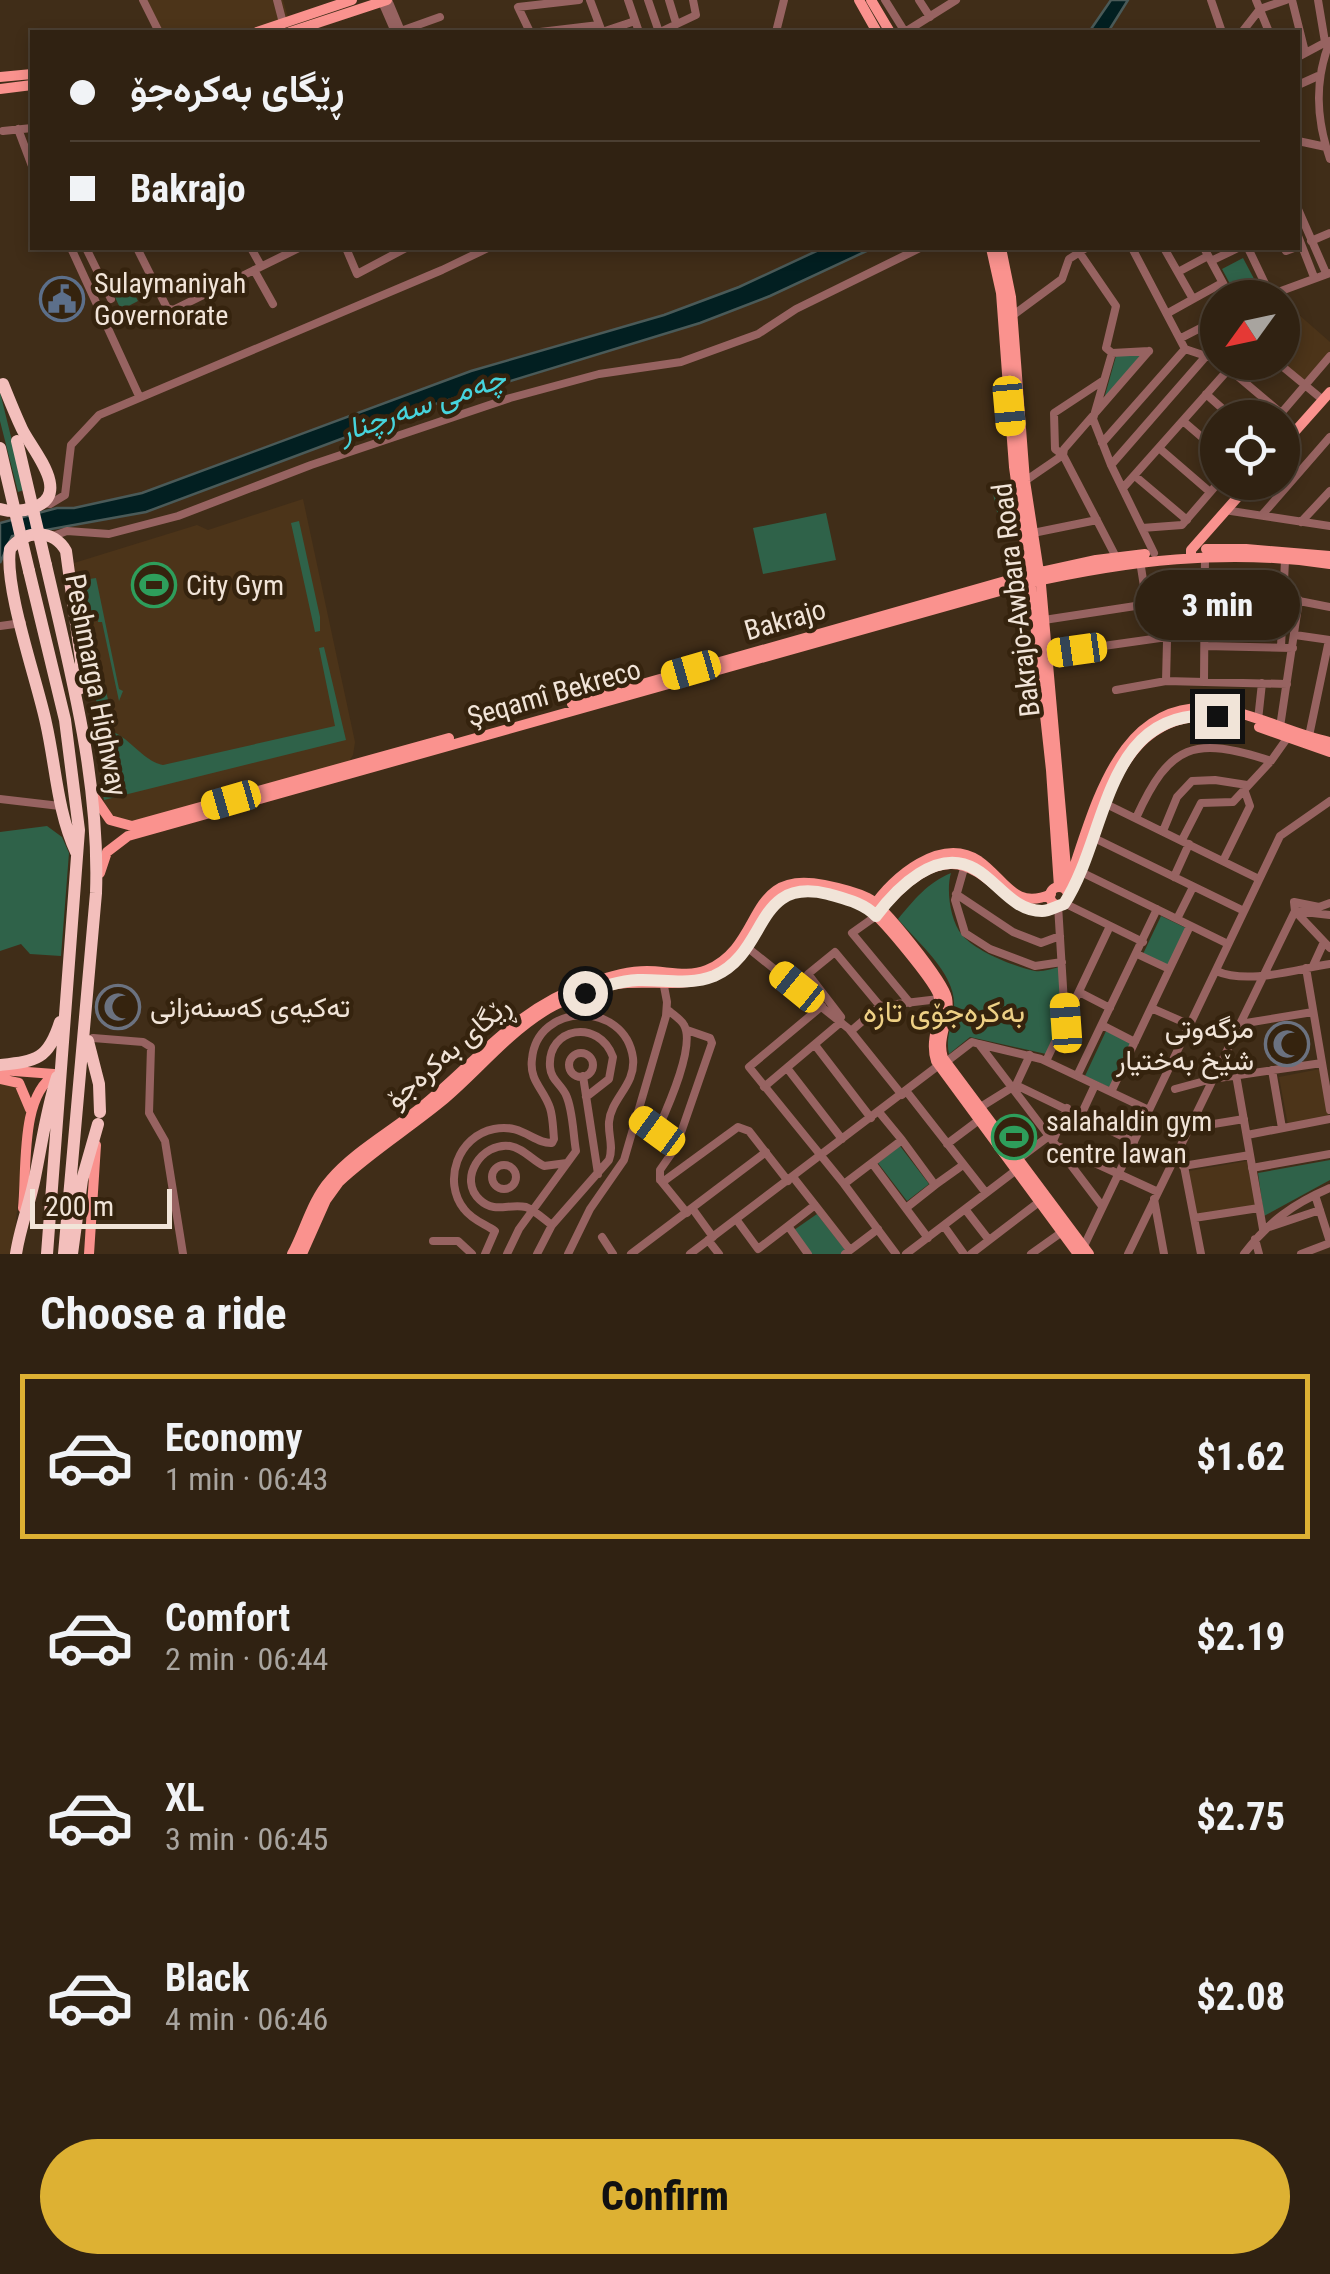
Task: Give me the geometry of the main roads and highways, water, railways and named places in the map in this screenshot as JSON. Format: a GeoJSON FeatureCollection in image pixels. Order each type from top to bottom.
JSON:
{"type":"FeatureCollection","features":[{"type":"Feature","properties":{"kind":"highway","name":"Peshmarga Highway"},"geometry":{"type":"LineString","coordinates":[[2,377],[78,701],[97,836],[96,894],[68,1254]]}},
{"type":"Feature","properties":{"kind":"highway"},"geometry":{"type":"LineString","coordinates":[[0,508],[24,510],[44,502],[50,492],[41,459],[23,431],[2,377]]}},
{"type":"Feature","properties":{"kind":"highway","name":"Peshmarga Highway"},"geometry":{"type":"LineString","coordinates":[[0,448],[69,744],[77,800],[79,859],[47,1254]]}},
{"type":"Feature","properties":{"kind":"highway"},"geometry":{"type":"LineString","coordinates":[[78,701],[81,661],[67,554],[53,536],[38,534],[17,540],[10,547],[4,566],[48,730],[60,806],[79,859]]}},
{"type":"Feature","properties":{"kind":"highway"},"geometry":{"type":"LineString","coordinates":[[0,1068],[44,1054],[54,1039],[66,1001]]}},
{"type":"Feature","properties":{"kind":"highway"},"geometry":{"type":"LineString","coordinates":[[68,1254],[99,1118],[99,1084],[86,1023]]}},
{"type":"Feature","properties":{"kind":"highway"},"geometry":{"type":"LineString","coordinates":[[18,1254],[22,1216],[34,1184],[44,1117],[63,1057]]}},
{"type":"Feature","properties":{"kind":"main road"},"geometry":{"type":"LineString","coordinates":[[286,28],[352,0]]}},
{"type":"Feature","properties":{"kind":"main road"},"geometry":{"type":"LineString","coordinates":[[858,0],[876,30]]}},
{"type":"Feature","properties":{"kind":"main road"},"geometry":{"type":"LineString","coordinates":[[871,0],[889,30]]}},
{"type":"Feature","properties":{"kind":"main road"},"geometry":{"type":"LineString","coordinates":[[286,28],[386,1]]}},
{"type":"Feature","properties":{"kind":"main road"},"geometry":{"type":"LineString","coordinates":[[0,77],[30,74]]}},
{"type":"Feature","properties":{"kind":"main road"},"geometry":{"type":"LineString","coordinates":[[0,89],[30,85]]}},
{"type":"Feature","properties":{"kind":"main road","name":"Bakrajo-Awbara Road"},"geometry":{"type":"LineString","coordinates":[[991,250],[1001,293],[1014,467],[1044,620],[1048,710]]}},
{"type":"Feature","properties":{"kind":"main road","name":"Bakrajo-Awbara Road"},"geometry":{"type":"LineString","coordinates":[[1001,250],[1012,316],[1024,481],[1033,532],[1062,895]]}},
{"type":"Feature","properties":{"kind":"main road"},"geometry":{"type":"LineString","coordinates":[[1300,429],[1328,398]]}},
{"type":"Feature","properties":{"kind":"main road"},"geometry":{"type":"LineString","coordinates":[[1204,553],[1212,532],[1240,500]]}},
{"type":"Feature","properties":{"kind":"main road"},"geometry":{"type":"LineString","coordinates":[[1204,553],[1241,500]]}},
{"type":"Feature","properties":{"kind":"main road"},"geometry":{"type":"LineString","coordinates":[[1204,553],[1213,539],[1212,532]]}},
{"type":"Feature","properties":{"kind":"main road"},"geometry":{"type":"LineString","coordinates":[[1034,577],[1116,556],[1154,553],[1330,556]]}},
{"type":"Feature","properties":{"kind":"main road","name":"Şeqamî Bekreco"},"geometry":{"type":"LineString","coordinates":[[96,894],[107,852],[121,839],[146,827],[1034,577],[1204,553],[1330,564]]}},
{"type":"Feature","properties":{"kind":"main road"},"geometry":{"type":"LineString","coordinates":[[1062,895],[1123,750],[1165,716],[1201,708],[1233,711],[1330,741]]}},
{"type":"Feature","properties":{"kind":"main road"},"geometry":{"type":"LineString","coordinates":[[712,972],[741,946],[762,905],[778,888],[809,882],[863,896],[889,893],[927,868],[964,865],[978,870],[1004,894],[1042,911],[1062,895],[1079,871],[1108,784],[1126,758],[1163,725],[1190,715],[1231,718],[1330,752]]}},
{"type":"Feature","properties":{"kind":"main road"},"geometry":{"type":"LineString","coordinates":[[93,794],[105,816],[115,824],[146,827]]}},
{"type":"Feature","properties":{"kind":"main road"},"geometry":{"type":"LineString","coordinates":[[875,911],[921,862],[954,855],[976,859],[1026,899],[1036,901],[1062,895]]}},
{"type":"Feature","properties":{"kind":"main road"},"geometry":{"type":"LineString","coordinates":[[712,972],[736,962],[773,905],[790,892],[818,892],[875,911]]}},
{"type":"Feature","properties":{"kind":"main road"},"geometry":{"type":"LineString","coordinates":[[889,893],[891,928],[939,999],[932,1040],[942,1064],[1067,1232]]}},
{"type":"Feature","properties":{"kind":"main road"},"geometry":{"type":"LineString","coordinates":[[863,896],[944,988],[948,1007],[940,1045],[942,1064]]}},
{"type":"Feature","properties":{"kind":"main road","name":"ڕێگای بەکرەجۆ"},"geometry":{"type":"LineString","coordinates":[[292,1254],[322,1189],[339,1170],[449,1085],[529,1010],[562,992],[608,977],[648,971],[712,972]]}},
{"type":"Feature","properties":{"kind":"main road","name":"ڕێگای بەکرەجۆ"},"geometry":{"type":"LineString","coordinates":[[302,1254],[326,1200],[339,1182],[447,1097],[536,1016],[566,1000],[615,984],[689,982],[712,972]]}},
{"type":"Feature","properties":{"kind":"main road"},"geometry":{"type":"LineString","coordinates":[[0,1068],[55,1074],[38,1088],[30,1114],[22,1216]]}},
{"type":"Feature","properties":{"kind":"main road"},"geometry":{"type":"LineString","coordinates":[[0,1079],[22,1086],[30,1114]]}},
{"type":"Feature","properties":{"kind":"main road"},"geometry":{"type":"LineString","coordinates":[[85,1080],[96,1094],[99,1118],[89,1253]]}},
{"type":"Feature","properties":{"kind":"main road"},"geometry":{"type":"LineString","coordinates":[[1016,1165],[1038,1202],[1084,1251]]}},
{"type":"Feature","properties":{"kind":"water"},"geometry":{"type":"Polygon","coordinates":[[[1111,0],[1128,0],[1109,30],[1090,30],[1111,0]]]}},
{"type":"Feature","properties":{"kind":"water","name":"چەمی سەرچنار"},"geometry":{"type":"Polygon","coordinates":[[[819,250],[869,250],[770,296],[700,323],[429,406],[146,512],[12,536],[0,563],[0,523],[142,493],[471,371],[664,315],[739,287],[819,250]]]}},
{"type":"Feature","properties":{"kind":"place","name":"Sulaymaniyah Governorate"},"geometry":{"type":"Point","coordinates":[62,299]}},
{"type":"Feature","properties":{"kind":"place","name":"City Gym"},"geometry":{"type":"Point","coordinates":[154,585]}},
{"type":"Feature","properties":{"kind":"place","name":"تەکیەی کەسنەزانی"},"geometry":{"type":"Point","coordinates":[118,1007]}},
{"type":"Feature","properties":{"kind":"place","name":"مزگەوتی شێخ بەختیار"},"geometry":{"type":"Point","coordinates":[1287,1044]}},
{"type":"Feature","properties":{"kind":"place","name":"salahaldin gym centre lawan"},"geometry":{"type":"Point","coordinates":[1014,1137]}},
{"type":"Feature","properties":{"kind":"district","name":"بەکرەجۆی تازە"},"geometry":{"type":"Point","coordinates":[944,1011]}}]}
